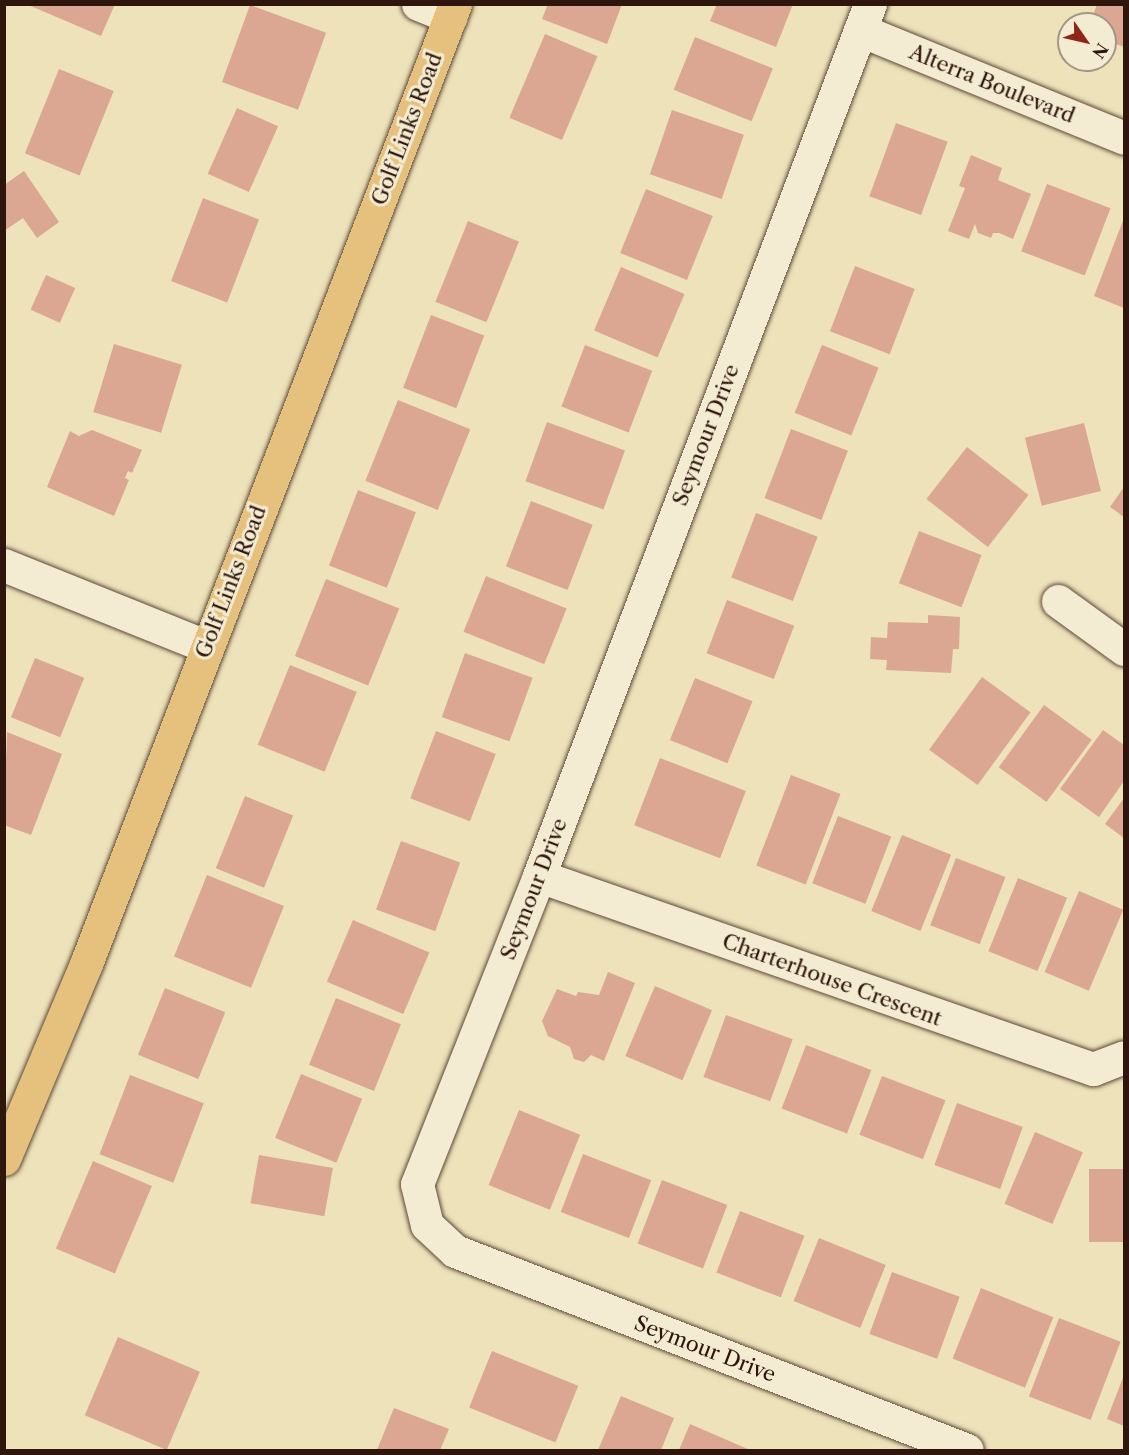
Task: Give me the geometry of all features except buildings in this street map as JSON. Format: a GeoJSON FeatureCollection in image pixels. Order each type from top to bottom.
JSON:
{"type":"FeatureCollection","features":[{"type":"Feature","properties":{"kind":"main road","name":"Golf Links Road"},"geometry":{"type":"LineString","coordinates":[[4,1159],[86,964],[206,646],[453,11]]}},
{"type":"Feature","properties":{"kind":"street"},"geometry":{"type":"LineString","coordinates":[[418,4],[453,11]]}},
{"type":"Feature","properties":{"kind":"street","name":"Alterra Boulevard"},"geometry":{"type":"LineString","coordinates":[[865,17],[1125,138]]}},
{"type":"Feature","properties":{"kind":"street","name":"Seymour Drive"},"geometry":{"type":"LineString","coordinates":[[865,17],[539,876],[417,1184],[427,1225],[455,1251],[967,1450]]}},
{"type":"Feature","properties":{"kind":"street"},"geometry":{"type":"LineString","coordinates":[[4,566],[206,646]]}},
{"type":"Feature","properties":{"kind":"street"},"geometry":{"type":"LineString","coordinates":[[1058,601],[1125,649]]}},
{"type":"Feature","properties":{"kind":"street","name":"Charterhouse Crescent"},"geometry":{"type":"LineString","coordinates":[[539,876],[1093,1069],[1125,1057]]}}]}
